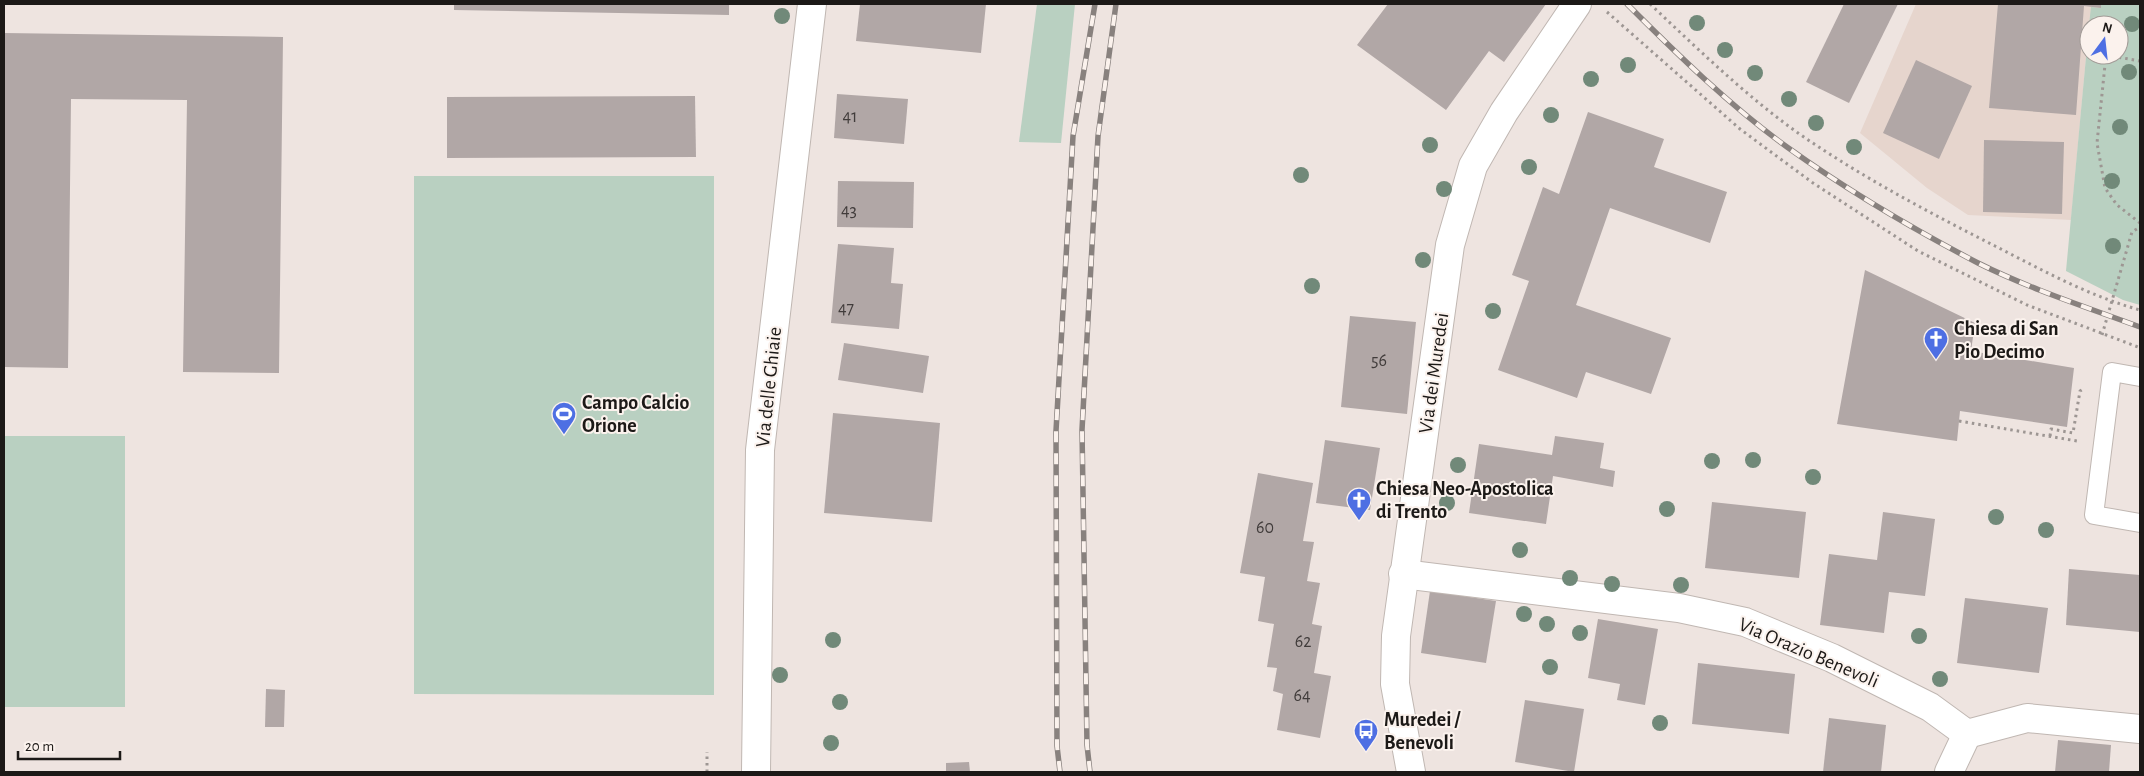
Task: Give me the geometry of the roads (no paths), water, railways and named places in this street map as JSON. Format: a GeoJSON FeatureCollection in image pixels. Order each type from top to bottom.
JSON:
{"type":"FeatureCollection","features":[{"type":"Feature","properties":{"kind":"street","name":"Via delle Ghiaie"},"geometry":{"type":"LineString","coordinates":[[756,772],[760,450],[812,4]]}},
{"type":"Feature","properties":{"kind":"street","name":"Via dei Muredei"},"geometry":{"type":"LineString","coordinates":[[1411,772],[1395,684],[1396,636],[1450,245],[1473,166],[1504,112],[1589,6]]}},
{"type":"Feature","properties":{"kind":"street","name":"Via Orazio Benevoli"},"geometry":{"type":"LineString","coordinates":[[1404,574],[1679,608],[1745,622],[1832,658],[1930,707],[1967,734]]}},
{"type":"Feature","properties":{"kind":"street"},"geometry":{"type":"LineString","coordinates":[[1949,772],[1967,734],[2027,718],[2140,729]]}},
{"type":"Feature","properties":{"kind":"lane"},"geometry":{"type":"LineString","coordinates":[[2140,377],[2112,372],[2094,515],[2140,523]]}},
{"type":"Feature","properties":{"kind":"railway"},"geometry":{"type":"LineString","coordinates":[[1060,772],[1057,746],[1056,431],[1073,136],[1095,4]]}},
{"type":"Feature","properties":{"kind":"railway"},"geometry":{"type":"LineString","coordinates":[[1090,772],[1087,745],[1082,430],[1098,136],[1116,4]]}},
{"type":"Feature","properties":{"kind":"railway"},"geometry":{"type":"LineString","coordinates":[[1627,4],[1684,60],[1745,114],[1787,147],[1857,194],[1929,237],[1978,263],[2058,297],[2140,327]]}},
{"type":"Feature","properties":{"kind":"place","name":"Chiesa di San Pio Decimo"},"geometry":{"type":"Point","coordinates":[1936,360]}},
{"type":"Feature","properties":{"kind":"place","name":"Campo Calcio Orione"},"geometry":{"type":"Point","coordinates":[564,435]}},
{"type":"Feature","properties":{"kind":"place","name":"Chiesa Neo-Apostolica di Trento"},"geometry":{"type":"Point","coordinates":[1359,521]}},
{"type":"Feature","properties":{"kind":"place","name":"Muredei / Benevoli"},"geometry":{"type":"Point","coordinates":[1366,752]}}]}
